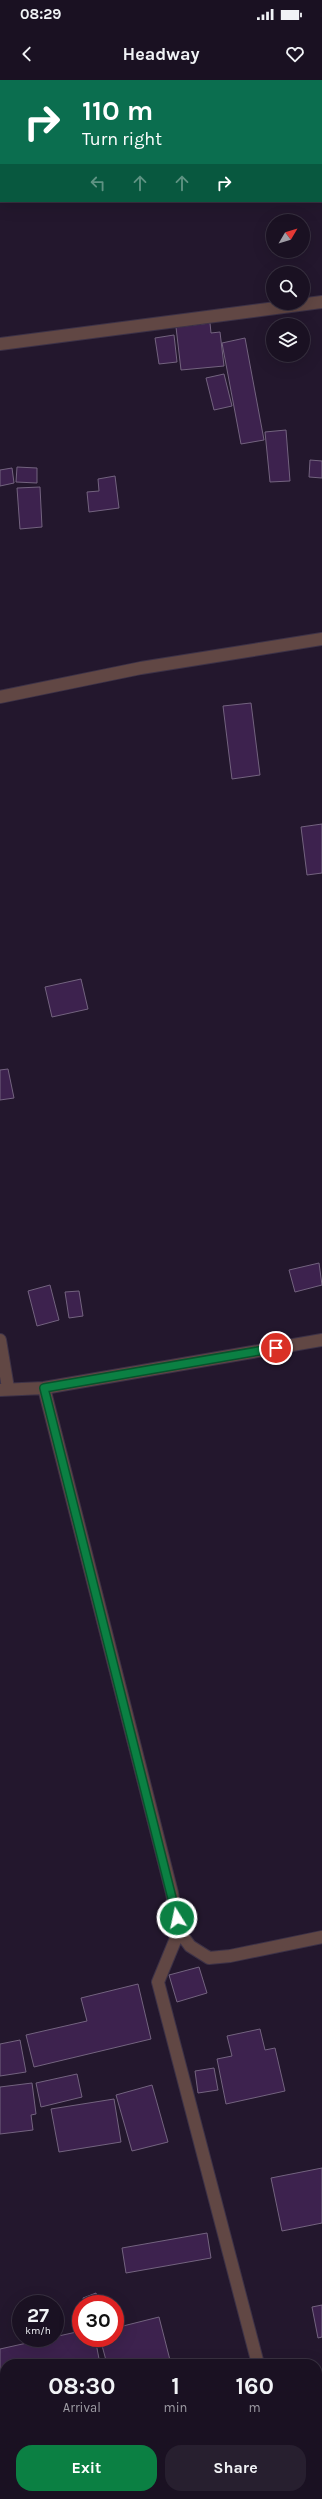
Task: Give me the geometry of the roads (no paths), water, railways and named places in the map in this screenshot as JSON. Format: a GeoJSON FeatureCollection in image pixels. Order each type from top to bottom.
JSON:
{"type":"FeatureCollection","features":[{"type":"Feature","properties":{"kind":"street"},"geometry":{"type":"LineString","coordinates":[[0,344],[322,302]]}},
{"type":"Feature","properties":{"kind":"street"},"geometry":{"type":"LineString","coordinates":[[0,697],[141,668],[322,638]]}},
{"type":"Feature","properties":{"kind":"street"},"geometry":{"type":"LineString","coordinates":[[0,1340],[4,1389],[44,1388],[322,1340]]}},
{"type":"Feature","properties":{"kind":"street"},"geometry":{"type":"LineString","coordinates":[[44,1388],[172,1893],[179,1931],[190,1946],[209,1958],[230,1956],[322,1937]]}},
{"type":"Feature","properties":{"kind":"street"},"geometry":{"type":"LineString","coordinates":[[179,1931],[158,1982],[257,2359]]}}]}
